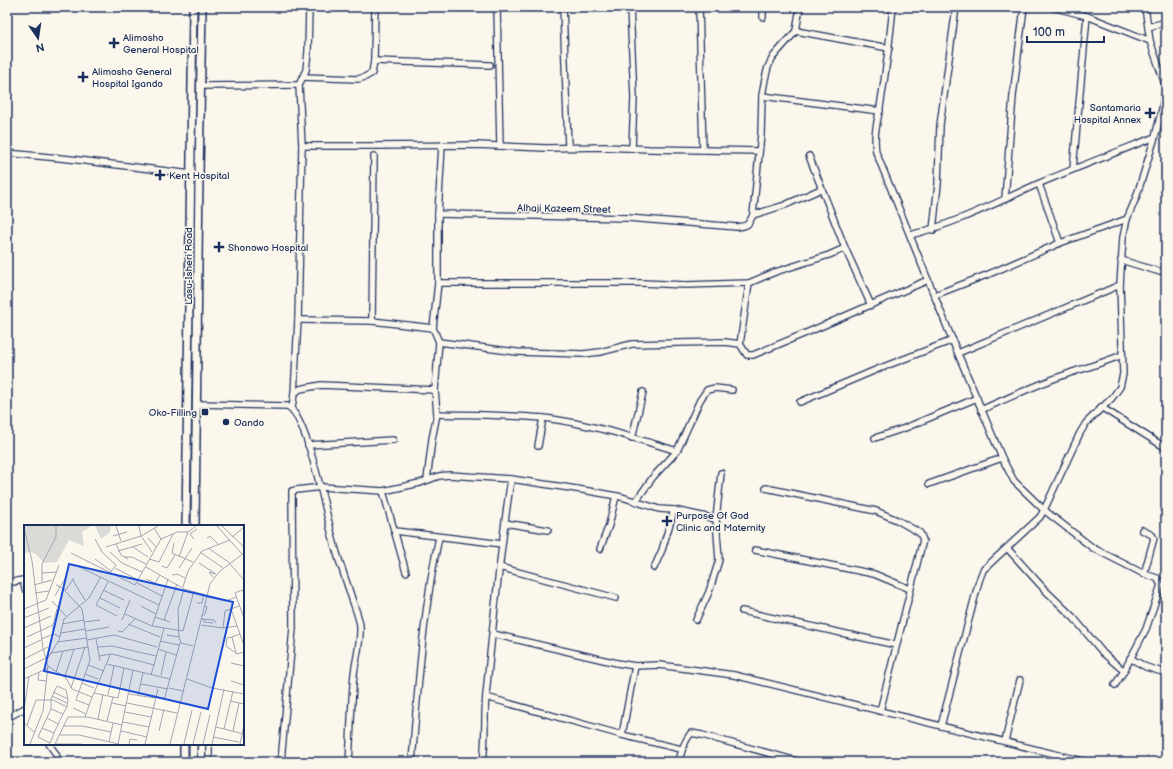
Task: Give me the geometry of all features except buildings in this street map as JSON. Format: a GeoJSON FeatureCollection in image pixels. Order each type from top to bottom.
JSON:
{"type":"FeatureCollection","features":[{"type":"Feature","properties":{"kind":"main road","name":"Lasu-Isheri Road"},"geometry":{"type":"LineString","coordinates":[[186,525],[193,7]]}},
{"type":"Feature","properties":{"kind":"main road","name":"Lasu-Isheri Road"},"geometry":{"type":"LineString","coordinates":[[195,525],[202,7]]}},
{"type":"Feature","properties":{"kind":"main road"},"geometry":{"type":"LineString","coordinates":[[184,745],[184,762]]}},
{"type":"Feature","properties":{"kind":"main road"},"geometry":{"type":"LineString","coordinates":[[192,762],[193,745]]}},
{"type":"Feature","properties":{"kind":"street"},"geometry":{"type":"LineString","coordinates":[[309,7],[306,70],[299,85],[302,146],[298,320],[292,408],[308,446],[322,487],[335,549],[360,626],[354,674],[349,762]]}},
{"type":"Feature","properties":{"kind":"street"},"geometry":{"type":"LineString","coordinates":[[303,76],[358,79],[372,73],[374,61],[375,7]]}},
{"type":"Feature","properties":{"kind":"street"},"geometry":{"type":"LineString","coordinates":[[497,7],[500,146]]}},
{"type":"Feature","properties":{"kind":"street"},"geometry":{"type":"LineString","coordinates":[[563,7],[568,147]]}},
{"type":"Feature","properties":{"kind":"street"},"geometry":{"type":"LineString","coordinates":[[630,7],[634,98],[632,148]]}},
{"type":"Feature","properties":{"kind":"street"},"geometry":{"type":"LineString","coordinates":[[699,7],[703,150]]}},
{"type":"Feature","properties":{"kind":"street"},"geometry":{"type":"LineString","coordinates":[[763,7],[763,18]]}},
{"type":"Feature","properties":{"kind":"street"},"geometry":{"type":"LineString","coordinates":[[800,7],[796,31],[770,61],[768,67],[762,96],[761,134],[753,215],[785,205],[821,188]]}},
{"type":"Feature","properties":{"kind":"street"},"geometry":{"type":"LineString","coordinates":[[893,7],[880,111],[875,130],[874,140],[876,152],[1002,458],[1014,481],[1044,510],[1093,548],[1144,574],[1157,578],[1163,586],[1146,629],[1115,685]]}},
{"type":"Feature","properties":{"kind":"street"},"geometry":{"type":"LineString","coordinates":[[933,230],[938,184],[940,125],[956,7]]}},
{"type":"Feature","properties":{"kind":"street"},"geometry":{"type":"LineString","coordinates":[[1005,199],[1013,96],[1024,7]]}},
{"type":"Feature","properties":{"kind":"street"},"geometry":{"type":"LineString","coordinates":[[1053,7],[1087,16],[1150,41]]}},
{"type":"Feature","properties":{"kind":"street"},"geometry":{"type":"LineString","coordinates":[[941,726],[979,580],[983,570],[1035,523],[1044,510],[1086,423],[1112,398],[1120,387],[1123,374],[1120,286],[1123,237],[1127,219],[1136,198],[1164,108],[1166,87],[1150,41],[1145,7]]}},
{"type":"Feature","properties":{"kind":"street"},"geometry":{"type":"LineString","coordinates":[[1073,169],[1087,16]]}},
{"type":"Feature","properties":{"kind":"street"},"geometry":{"type":"LineString","coordinates":[[1148,28],[1166,22]]}},
{"type":"Feature","properties":{"kind":"street"},"geometry":{"type":"LineString","coordinates":[[796,31],[889,48]]}},
{"type":"Feature","properties":{"kind":"street"},"geometry":{"type":"LineString","coordinates":[[374,61],[490,65]]}},
{"type":"Feature","properties":{"kind":"street"},"geometry":{"type":"LineString","coordinates":[[200,86],[299,85]]}},
{"type":"Feature","properties":{"kind":"street"},"geometry":{"type":"LineString","coordinates":[[762,96],[880,111]]}},
{"type":"Feature","properties":{"kind":"street"},"geometry":{"type":"LineString","coordinates":[[910,235],[933,230],[975,214],[1073,169],[1155,137]]}},
{"type":"Feature","properties":{"kind":"street"},"geometry":{"type":"LineString","coordinates":[[427,480],[432,438],[437,414],[435,390],[439,342],[433,328],[438,283],[438,214],[442,145]]}},
{"type":"Feature","properties":{"kind":"street"},"geometry":{"type":"LineString","coordinates":[[302,146],[442,145],[759,151]]}},
{"type":"Feature","properties":{"kind":"street"},"geometry":{"type":"LineString","coordinates":[[7,153],[63,158],[191,174]]}},
{"type":"Feature","properties":{"kind":"street"},"geometry":{"type":"LineString","coordinates":[[372,322],[374,156]]}},
{"type":"Feature","properties":{"kind":"street"},"geometry":{"type":"LineString","coordinates":[[809,156],[845,248],[871,305]]}},
{"type":"Feature","properties":{"kind":"street"},"geometry":{"type":"LineString","coordinates":[[1039,184],[1060,243]]}},
{"type":"Feature","properties":{"kind":"street","name":"Alhaji Kazeem Street"},"geometry":{"type":"LineString","coordinates":[[438,214],[628,218],[737,227],[746,226],[753,215]]}},
{"type":"Feature","properties":{"kind":"street"},"geometry":{"type":"LineString","coordinates":[[935,296],[1060,243],[1127,219]]}},
{"type":"Feature","properties":{"kind":"street"},"geometry":{"type":"LineString","coordinates":[[438,283],[642,283],[686,285],[749,283],[775,272],[829,255],[845,248]]}},
{"type":"Feature","properties":{"kind":"street"},"geometry":{"type":"LineString","coordinates":[[1121,260],[1157,271],[1166,271]]}},
{"type":"Feature","properties":{"kind":"street"},"geometry":{"type":"LineString","coordinates":[[749,283],[740,344],[747,355],[752,355],[928,280]]}},
{"type":"Feature","properties":{"kind":"street"},"geometry":{"type":"LineString","coordinates":[[958,353],[1120,286]]}},
{"type":"Feature","properties":{"kind":"street"},"geometry":{"type":"LineString","coordinates":[[298,320],[372,322],[433,328]]}},
{"type":"Feature","properties":{"kind":"street"},"geometry":{"type":"LineString","coordinates":[[800,402],[878,369],[953,340]]}},
{"type":"Feature","properties":{"kind":"street"},"geometry":{"type":"LineString","coordinates":[[439,342],[517,352],[583,354],[600,352],[632,344],[725,342],[740,344]]}},
{"type":"Feature","properties":{"kind":"street"},"geometry":{"type":"LineString","coordinates":[[982,410],[1011,396],[1069,374],[1096,366],[1122,355]]}},
{"type":"Feature","properties":{"kind":"street"},"geometry":{"type":"LineString","coordinates":[[294,394],[300,389],[321,385],[435,390]]}},
{"type":"Feature","properties":{"kind":"street"},"geometry":{"type":"LineString","coordinates":[[636,501],[653,477],[677,451],[700,400],[707,390],[715,388],[732,390]]}},
{"type":"Feature","properties":{"kind":"street"},"geometry":{"type":"LineString","coordinates":[[632,438],[643,392]]}},
{"type":"Feature","properties":{"kind":"street"},"geometry":{"type":"LineString","coordinates":[[875,438],[905,428],[977,398]]}},
{"type":"Feature","properties":{"kind":"street"},"geometry":{"type":"LineString","coordinates":[[197,404],[287,406],[292,408]]}},
{"type":"Feature","properties":{"kind":"street"},"geometry":{"type":"LineString","coordinates":[[1102,407],[1166,448]]}},
{"type":"Feature","properties":{"kind":"street"},"geometry":{"type":"LineString","coordinates":[[437,414],[543,418],[569,422],[677,451]]}},
{"type":"Feature","properties":{"kind":"street"},"geometry":{"type":"LineString","coordinates":[[538,446],[543,418]]}},
{"type":"Feature","properties":{"kind":"street"},"geometry":{"type":"LineString","coordinates":[[308,446],[393,440]]}},
{"type":"Feature","properties":{"kind":"street"},"geometry":{"type":"LineString","coordinates":[[928,484],[1002,458]]}},
{"type":"Feature","properties":{"kind":"street"},"geometry":{"type":"LineString","coordinates":[[696,620],[719,560],[716,519],[721,473]]}},
{"type":"Feature","properties":{"kind":"street"},"geometry":{"type":"LineString","coordinates":[[281,762],[293,628],[292,491],[322,487],[383,491],[439,476],[449,475],[511,479],[616,496],[659,509],[674,510],[716,519]]}},
{"type":"Feature","properties":{"kind":"street"},"geometry":{"type":"LineString","coordinates":[[484,762],[486,697],[504,522],[511,479]]}},
{"type":"Feature","properties":{"kind":"street"},"geometry":{"type":"LineString","coordinates":[[766,488],[876,511],[897,520],[920,533],[923,540],[880,711]]}},
{"type":"Feature","properties":{"kind":"street"},"geometry":{"type":"LineString","coordinates":[[383,491],[406,572]]}},
{"type":"Feature","properties":{"kind":"street"},"geometry":{"type":"LineString","coordinates":[[600,549],[609,525],[616,496]]}},
{"type":"Feature","properties":{"kind":"street"},"geometry":{"type":"LineString","coordinates":[[654,568],[662,550],[674,510]]}},
{"type":"Feature","properties":{"kind":"street"},"geometry":{"type":"LineString","coordinates":[[504,522],[548,530]]}},
{"type":"Feature","properties":{"kind":"street"},"geometry":{"type":"LineString","coordinates":[[1142,530],[1152,535],[1154,538],[1144,574]]}},
{"type":"Feature","properties":{"kind":"street"},"geometry":{"type":"LineString","coordinates":[[395,531],[502,544]]}},
{"type":"Feature","properties":{"kind":"street"},"geometry":{"type":"LineString","coordinates":[[412,762],[429,589],[439,537]]}},
{"type":"Feature","properties":{"kind":"street"},"geometry":{"type":"LineString","coordinates":[[1007,548],[1045,590],[1074,618],[1103,653],[1124,671]]}},
{"type":"Feature","properties":{"kind":"street"},"geometry":{"type":"LineString","coordinates":[[755,550],[874,574],[910,589]]}},
{"type":"Feature","properties":{"kind":"street"},"geometry":{"type":"LineString","coordinates":[[499,567],[616,598]]}},
{"type":"Feature","properties":{"kind":"street"},"geometry":{"type":"LineString","coordinates":[[7,583],[24,580]]}},
{"type":"Feature","properties":{"kind":"street"},"geometry":{"type":"LineString","coordinates":[[742,611],[896,645]]}},
{"type":"Feature","properties":{"kind":"street"},"geometry":{"type":"LineString","coordinates":[[493,634],[617,663],[635,666],[659,666],[734,675],[1087,762]]}},
{"type":"Feature","properties":{"kind":"street"},"geometry":{"type":"LineString","coordinates":[[1130,658],[1146,667],[1166,673]]}},
{"type":"Feature","properties":{"kind":"street"},"geometry":{"type":"LineString","coordinates":[[622,735],[635,666]]}},
{"type":"Feature","properties":{"kind":"street"},"geometry":{"type":"LineString","coordinates":[[1005,741],[1020,680]]}},
{"type":"Feature","properties":{"kind":"street"},"geometry":{"type":"LineString","coordinates":[[486,697],[622,735],[681,749]]}},
{"type":"Feature","properties":{"kind":"street"},"geometry":{"type":"LineString","coordinates":[[7,718],[24,709]]}},
{"type":"Feature","properties":{"kind":"street"},"geometry":{"type":"LineString","coordinates":[[679,762],[681,749],[691,733],[702,734],[763,753],[801,762]]}},
{"type":"Feature","properties":{"kind":"street"},"geometry":{"type":"LineString","coordinates":[[49,745],[56,754],[58,762]]}},
{"type":"Feature","properties":{"kind":"street"},"geometry":{"type":"LineString","coordinates":[[209,745],[209,762]]}},
{"type":"Feature","properties":{"kind":"place","name":"Alimosho General Hospital"},"geometry":{"type":"Point","coordinates":[114,43]}},
{"type":"Feature","properties":{"kind":"place","name":"Alimosho General Hospital Igando"},"geometry":{"type":"Point","coordinates":[83,77]}},
{"type":"Feature","properties":{"kind":"place","name":"Santamaria Hospital Annex"},"geometry":{"type":"Point","coordinates":[1150,113]}},
{"type":"Feature","properties":{"kind":"place","name":"Kent Hospital"},"geometry":{"type":"Point","coordinates":[160,175]}},
{"type":"Feature","properties":{"kind":"place","name":"Shonowo Hospital"},"geometry":{"type":"Point","coordinates":[219,247]}},
{"type":"Feature","properties":{"kind":"place","name":"Oko-Filling"},"geometry":{"type":"Point","coordinates":[205,412]}},
{"type":"Feature","properties":{"kind":"place","name":"Oando"},"geometry":{"type":"Point","coordinates":[226,422]}},
{"type":"Feature","properties":{"kind":"place","name":"Purpose Of God Clinic and Maternity"},"geometry":{"type":"Point","coordinates":[667,521]}}]}
